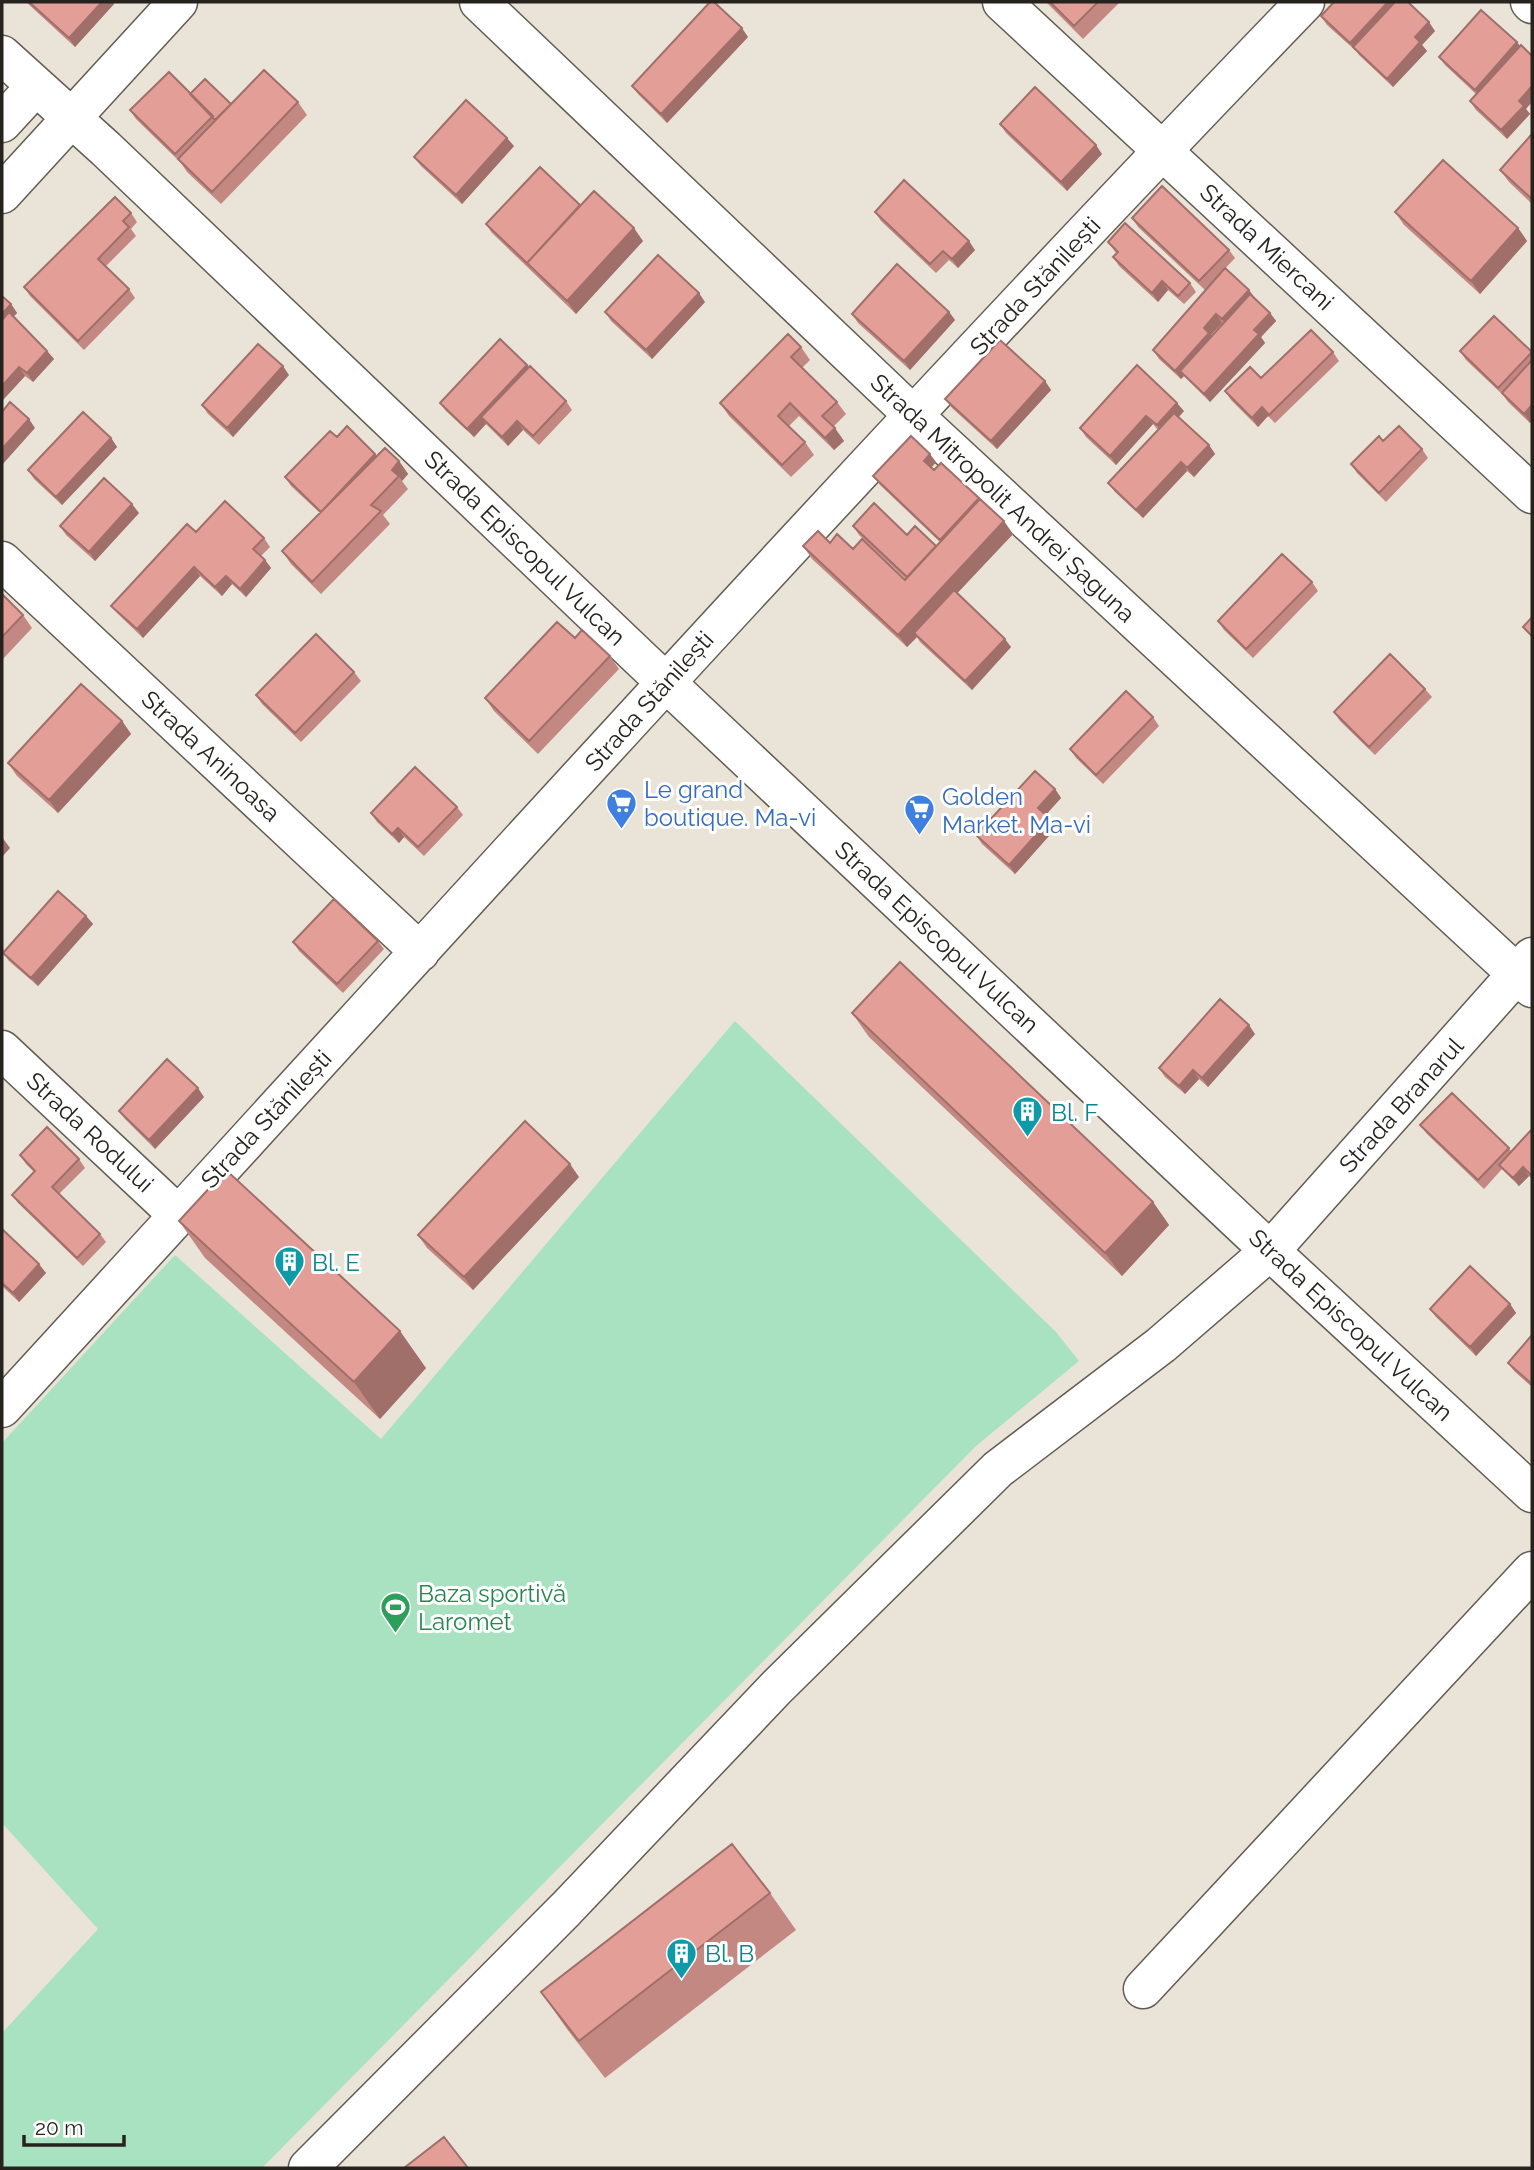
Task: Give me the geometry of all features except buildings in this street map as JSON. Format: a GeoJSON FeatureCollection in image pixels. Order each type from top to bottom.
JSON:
{"type":"FeatureCollection","features":[{"type":"Feature","properties":{"kind":"street"},"geometry":{"type":"LineString","coordinates":[[2,194],[178,2]]}},
{"type":"Feature","properties":{"kind":"street","name":"Strada Mitropolit Andrei Șaguna"},"geometry":{"type":"LineString","coordinates":[[478,2],[914,416],[1527,973]]}},
{"type":"Feature","properties":{"kind":"street","name":"Strada Miercani"},"geometry":{"type":"LineString","coordinates":[[1002,2],[1532,494]]}},
{"type":"Feature","properties":{"kind":"street","name":"Strada Stănilești"},"geometry":{"type":"LineString","coordinates":[[2,1408],[665,682],[1162,150],[1305,2]]}},
{"type":"Feature","properties":{"kind":"street","name":"Strada Episcopul Vulcan"},"geometry":{"type":"LineString","coordinates":[[2,55],[1270,1251],[1532,1493]]}},
{"type":"Feature","properties":{"kind":"street"},"geometry":{"type":"LineString","coordinates":[[2,123],[36,86]]}},
{"type":"Feature","properties":{"kind":"street","name":"Strada Aninoasa"},"geometry":{"type":"LineString","coordinates":[[2,561],[420,951]]}},
{"type":"Feature","properties":{"kind":"street","name":"Strada Branarul"},"geometry":{"type":"LineString","coordinates":[[308,2168],[566,1909],[776,1688],[998,1469],[1161,1345],[1270,1251],[1527,973]]}},
{"type":"Feature","properties":{"kind":"street","name":"Strada Rodului"},"geometry":{"type":"LineString","coordinates":[[2,1050],[178,1215]]}},
{"type":"Feature","properties":{"kind":"street"},"geometry":{"type":"LineString","coordinates":[[1143,1989],[1532,1571]]}},
{"type":"Feature","properties":{"kind":"green space","name":"Baza sportivă Laromet"},"geometry":{"type":"Polygon","coordinates":[[[735,1021],[1056,1332],[1079,1361],[976,1446],[262,2168],[2,2168],[2,2033],[98,1929],[2,1823],[2,1443],[175,1255],[381,1439],[735,1021]]]}},
{"type":"Feature","properties":{"kind":"place","name":"Le grand boutique. Ma-vi"},"geometry":{"type":"Point","coordinates":[621,830]}},
{"type":"Feature","properties":{"kind":"place","name":"Golden Market. Ma-vi"},"geometry":{"type":"Point","coordinates":[919,837]}},
{"type":"Feature","properties":{"kind":"place","name":"Bl. F"},"geometry":{"type":"Point","coordinates":[1028,1139]}},
{"type":"Feature","properties":{"kind":"place","name":"Bl. E"},"geometry":{"type":"Point","coordinates":[289,1289]}},
{"type":"Feature","properties":{"kind":"place","name":"Baza sportivă Laromet"},"geometry":{"type":"Point","coordinates":[395,1634]}},
{"type":"Feature","properties":{"kind":"place","name":"Bl. B"},"geometry":{"type":"Point","coordinates":[682,1980]}}]}
